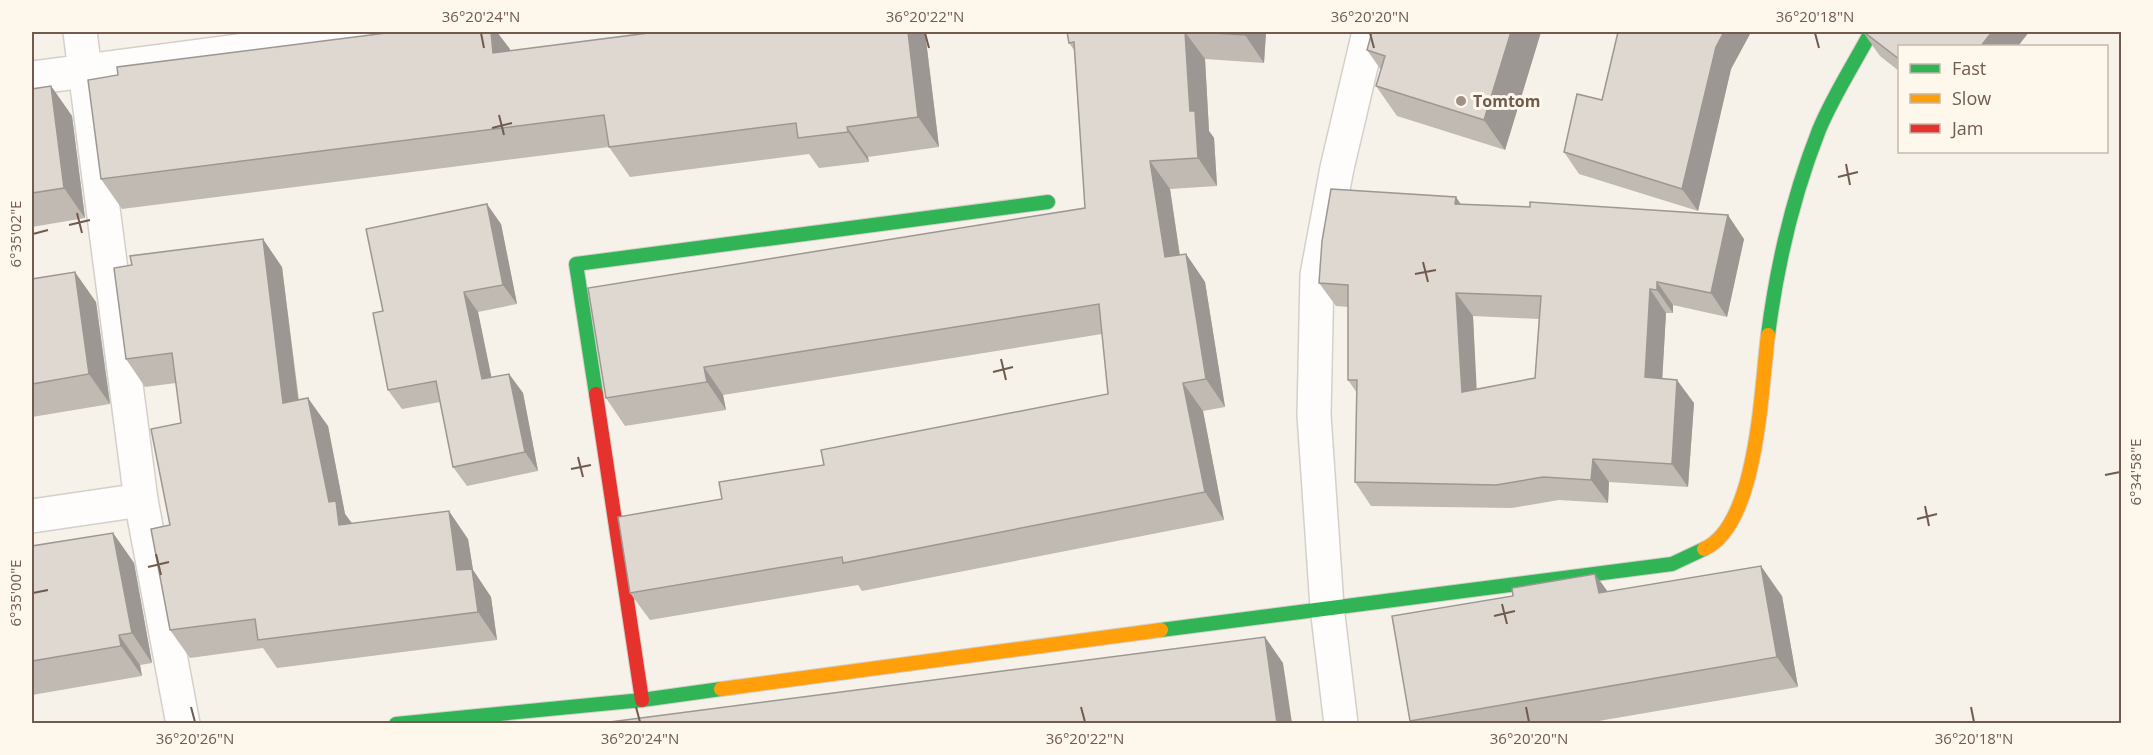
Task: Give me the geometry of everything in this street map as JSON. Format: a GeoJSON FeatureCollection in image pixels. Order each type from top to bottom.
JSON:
{"type":"FeatureCollection","features":[{"type":"Feature","properties":{"kind":"street"},"geometry":{"type":"LineString","coordinates":[[80,32],[141,500],[183,723]]}},
{"type":"Feature","properties":{"kind":"street"},"geometry":{"type":"LineString","coordinates":[[32,78],[383,32]]}},
{"type":"Feature","properties":{"kind":"street"},"geometry":{"type":"LineString","coordinates":[[1341,723],[1327,607],[1314,415],[1317,275],[1337,168],[1369,32]]}},
{"type":"Feature","properties":{"kind":"street"},"geometry":{"type":"LineString","coordinates":[[396,723],[642,700],[1327,607],[1671,564],[1711,546],[1737,512],[1750,476],[1773,294],[1791,209],[1820,128],[1871,32]]}},
{"type":"Feature","properties":{"kind":"street"},"geometry":{"type":"LineString","coordinates":[[642,700],[576,264],[1048,202]]}},
{"type":"Feature","properties":{"kind":"street"},"geometry":{"type":"LineString","coordinates":[[32,516],[141,500]]}},
{"type":"Feature","properties":{"kind":"building"},"geometry":{"type":"Polygon","coordinates":[[[394,32],[491,32],[493,53],[648,32],[908,32],[918,117],[847,127],[848,132],[798,138],[796,123],[609,147],[604,115],[101,179],[88,80],[118,75],[117,67],[394,32]]]}},
{"type":"Feature","properties":{"kind":"building"},"geometry":{"type":"Polygon","coordinates":[[[1067,32],[1185,32],[1190,111],[1195,111],[1198,158],[1150,161],[1165,257],[1186,254],[1206,379],[1183,383],[1205,492],[843,563],[842,557],[630,593],[618,517],[722,499],[719,482],[824,465],[821,450],[1108,394],[1099,304],[704,367],[707,382],[606,398],[588,288],[1085,208],[1074,42],[1069,43],[1067,32]]]}},
{"type":"Feature","properties":{"kind":"building"},"geometry":{"type":"Polygon","coordinates":[[[1194,32],[1245,32],[1245,35],[1194,32]]]}},
{"type":"Feature","properties":{"kind":"building"},"geometry":{"type":"Polygon","coordinates":[[[1372,32],[1511,32],[1484,120],[1376,86],[1385,56],[1367,50],[1372,32]]]}},
{"type":"Feature","properties":{"kind":"building"},"geometry":{"type":"Polygon","coordinates":[[[1618,32],[1724,32],[1716,47],[1682,189],[1564,152],[1577,94],[1602,100],[1618,32]]]}},
{"type":"Feature","properties":{"kind":"building"},"geometry":{"type":"Polygon","coordinates":[[[1864,32],[1992,32],[1982,45],[1898,45],[1898,58],[1864,32]]]}},
{"type":"Feature","properties":{"kind":"building"},"geometry":{"type":"Polygon","coordinates":[[[51,86],[64,188],[32,193],[32,89],[51,86]]]}},
{"type":"Feature","properties":{"kind":"building"},"geometry":{"type":"Polygon","coordinates":[[[1331,189],[1456,197],[1455,204],[1530,207],[1530,202],[1728,215],[1711,293],[1657,282],[1657,290],[1650,289],[1645,377],[1677,380],[1672,464],[1593,459],[1591,480],[1543,477],[1496,485],[1355,482],[1357,380],[1348,380],[1348,285],[1319,283],[1322,241],[1331,189]],[[1456,293],[1462,392],[1535,378],[1541,296],[1456,293]]]}},
{"type":"Feature","properties":{"kind":"building"},"geometry":{"type":"Polygon","coordinates":[[[487,204],[503,285],[464,292],[482,379],[509,374],[525,452],[453,467],[436,381],[388,390],[373,313],[383,311],[366,229],[487,204]]]}},
{"type":"Feature","properties":{"kind":"building"},"geometry":{"type":"Polygon","coordinates":[[[263,239],[283,403],[308,398],[329,502],[336,501],[339,525],[449,511],[457,570],[472,569],[478,612],[258,640],[255,619],[170,630],[151,529],[170,525],[151,429],[181,423],[172,353],[126,359],[114,268],[132,265],[130,256],[263,239]]]}},
{"type":"Feature","properties":{"kind":"building"},"geometry":{"type":"Polygon","coordinates":[[[75,272],[89,374],[32,384],[32,279],[75,272]]]}},
{"type":"Feature","properties":{"kind":"building"},"geometry":{"type":"Polygon","coordinates":[[[113,533],[132,633],[119,635],[121,646],[32,661],[32,546],[113,533]]]}},
{"type":"Feature","properties":{"kind":"building"},"geometry":{"type":"Polygon","coordinates":[[[1761,566],[1777,657],[1410,721],[1392,616],[1513,596],[1512,588],[1595,574],[1599,593],[1761,566]]]}},
{"type":"Feature","properties":{"kind":"building"},"geometry":{"type":"Polygon","coordinates":[[[1265,637],[1277,723],[602,723],[1265,637]]]}},
{"type":"Feature","properties":{"kind":"traffic: fast"},"geometry":{"type":"LineString","coordinates":[[1768,335],[1776,282],[1801,180],[1819,130],[1871,32]]}},
{"type":"Feature","properties":{"kind":"traffic: fast"},"geometry":{"type":"LineString","coordinates":[[596,394],[576,264],[1048,202]]}},
{"type":"Feature","properties":{"kind":"traffic: fast"},"geometry":{"type":"LineString","coordinates":[[1161,630],[1672,564],[1704,549]]}},
{"type":"Feature","properties":{"kind":"traffic: fast"},"geometry":{"type":"LineString","coordinates":[[396,724],[642,700],[721,689]]}},
{"type":"Feature","properties":{"kind":"traffic: slow"},"geometry":{"type":"LineString","coordinates":[[1704,549],[1722,535],[1736,513],[1746,485],[1759,420],[1768,335]]}},
{"type":"Feature","properties":{"kind":"traffic: slow"},"geometry":{"type":"LineString","coordinates":[[721,689],[1161,630]]}},
{"type":"Feature","properties":{"kind":"traffic: jam"},"geometry":{"type":"LineString","coordinates":[[596,394],[642,700]]}},
{"type":"Feature","properties":{"kind":"place","name":"Tomtom"},"geometry":{"type":"Point","coordinates":[1461,101]}}]}
